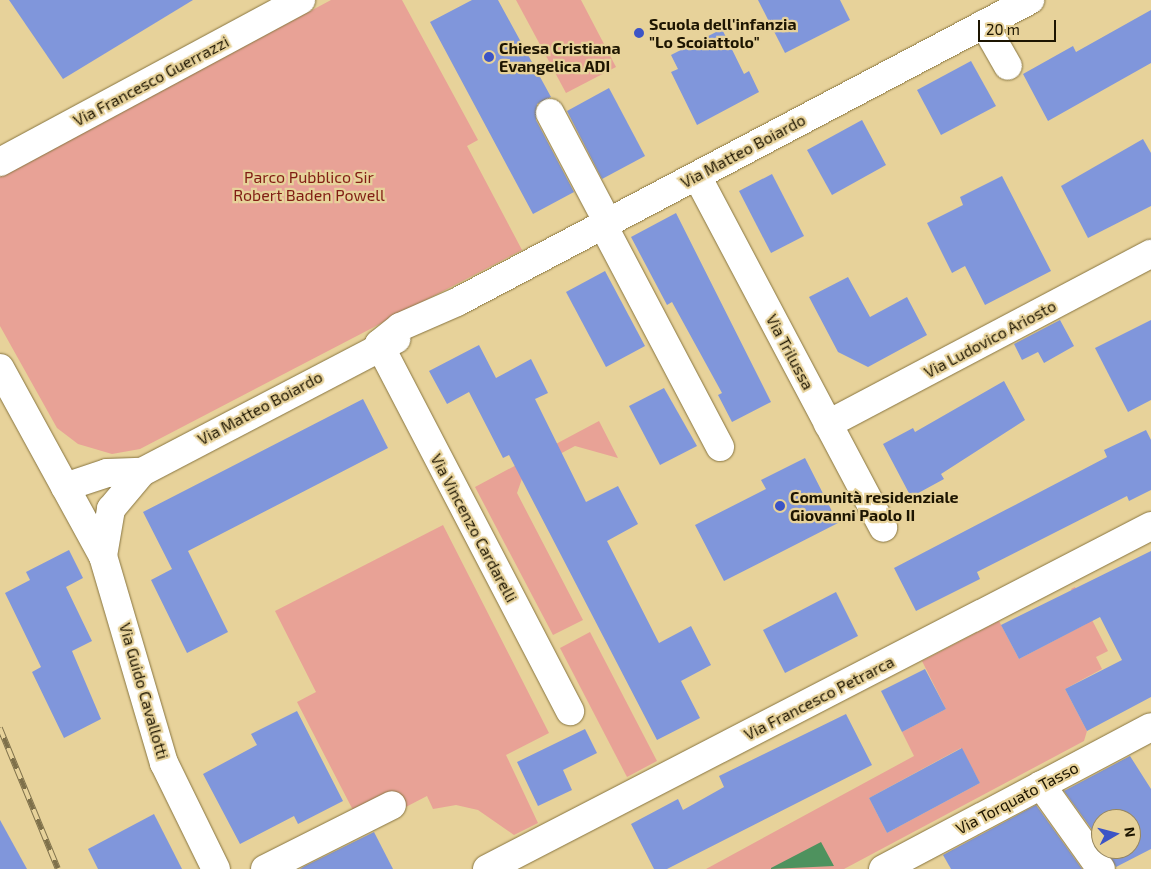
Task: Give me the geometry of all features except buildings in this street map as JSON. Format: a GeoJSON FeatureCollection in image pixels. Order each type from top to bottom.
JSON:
{"type":"FeatureCollection","features":[{"type":"Feature","properties":{"kind":"street","name":"Via Francesco Guerrazzi"},"geometry":{"type":"LineString","coordinates":[[0,162],[302,0]]}},
{"type":"Feature","properties":{"kind":"street","name":"Via Matteo Boiardo"},"geometry":{"type":"LineString","coordinates":[[142,472],[99,475],[72,499],[94,510],[116,499],[142,472],[379,344],[400,326],[457,302],[1025,1]]}},
{"type":"Feature","properties":{"kind":"street"},"geometry":{"type":"LineString","coordinates":[[984,24],[1008,66]]}},
{"type":"Feature","properties":{"kind":"street"},"geometry":{"type":"LineString","coordinates":[[550,113],[720,447]]}},
{"type":"Feature","properties":{"kind":"street","name":"Via Trilussa"},"geometry":{"type":"LineString","coordinates":[[697,176],[883,528]]}},
{"type":"Feature","properties":{"kind":"street","name":"Via Ludovico Ariosto"},"geometry":{"type":"LineString","coordinates":[[828,424],[1151,254]]}},
{"type":"Feature","properties":{"kind":"street","name":"Via Vincenzo Cardarelli"},"geometry":{"type":"LineString","coordinates":[[379,344],[570,711]]}},
{"type":"Feature","properties":{"kind":"street","name":"Via Guido Cavallotti"},"geometry":{"type":"LineString","coordinates":[[0,368],[103,556],[116,586],[164,763],[216,869]]}},
{"type":"Feature","properties":{"kind":"street"},"geometry":{"type":"LineString","coordinates":[[103,556],[116,499]]}},
{"type":"Feature","properties":{"kind":"street","name":"Via Francesco Petrarca"},"geometry":{"type":"LineString","coordinates":[[487,869],[1151,526]]}},
{"type":"Feature","properties":{"kind":"street","name":"Via Torquato Tasso"},"geometry":{"type":"LineString","coordinates":[[884,869],[1151,727]]}},
{"type":"Feature","properties":{"kind":"street"},"geometry":{"type":"LineString","coordinates":[[1041,785],[1101,869]]}},
{"type":"Feature","properties":{"kind":"street"},"geometry":{"type":"LineString","coordinates":[[265,869],[392,805]]}},
{"type":"Feature","properties":{"kind":"green space","name":"Parco Pubblico Sir Robert Baden Powell"},"geometry":{"type":"Polygon","coordinates":[[[331,0],[402,0],[478,140],[467,146],[522,250],[140,449],[112,454],[78,444],[57,428],[0,326],[0,177],[331,0]]]}},
{"type":"Feature","properties":{"kind":"green space"},"geometry":{"type":"Polygon","coordinates":[[[516,0],[581,0],[616,67],[566,93],[516,0]]]}},
{"type":"Feature","properties":{"kind":"green space"},"geometry":{"type":"Polygon","coordinates":[[[599,421],[618,458],[575,446],[524,473],[517,493],[583,620],[553,635],[475,487],[599,421]]]}},
{"type":"Feature","properties":{"kind":"green space"},"geometry":{"type":"Polygon","coordinates":[[[443,525],[549,733],[506,755],[538,823],[514,835],[478,810],[456,805],[433,809],[427,796],[400,810],[355,814],[297,702],[316,692],[275,611],[443,525]]]}},
{"type":"Feature","properties":{"kind":"green space"},"geometry":{"type":"Polygon","coordinates":[[[1075,587],[1108,651],[1096,657],[1102,669],[1065,689],[1087,731],[1084,741],[844,869],[706,869],[914,756],[902,732],[946,709],[922,661],[999,621],[1019,659],[1086,624],[1071,589],[1075,587]],[[961,748],[869,798],[887,833],[980,783],[961,748]]]}},
{"type":"Feature","properties":{"kind":"green space"},"geometry":{"type":"Polygon","coordinates":[[[590,632],[657,761],[627,777],[560,648],[590,632]]]}},
{"type":"Feature","properties":{"kind":"shaded area"},"geometry":{"type":"Polygon","coordinates":[[[821,842],[834,866],[771,869],[771,868],[821,842]]]}},
{"type":"Feature","properties":{"kind":"railway"},"geometry":{"type":"LineString","coordinates":[[0,728],[58,869]]}},
{"type":"Feature","properties":{"kind":"place","name":"Scuola dell'infanzia \"Lo Scoiattolo\""},"geometry":{"type":"Point","coordinates":[639,33]}},
{"type":"Feature","properties":{"kind":"place","name":"Chiesa Cristiana Evangelica ADI"},"geometry":{"type":"Point","coordinates":[489,57]}},
{"type":"Feature","properties":{"kind":"place","name":"Comunità residenziale Giovanni Paolo II"},"geometry":{"type":"Point","coordinates":[780,506]}}]}
